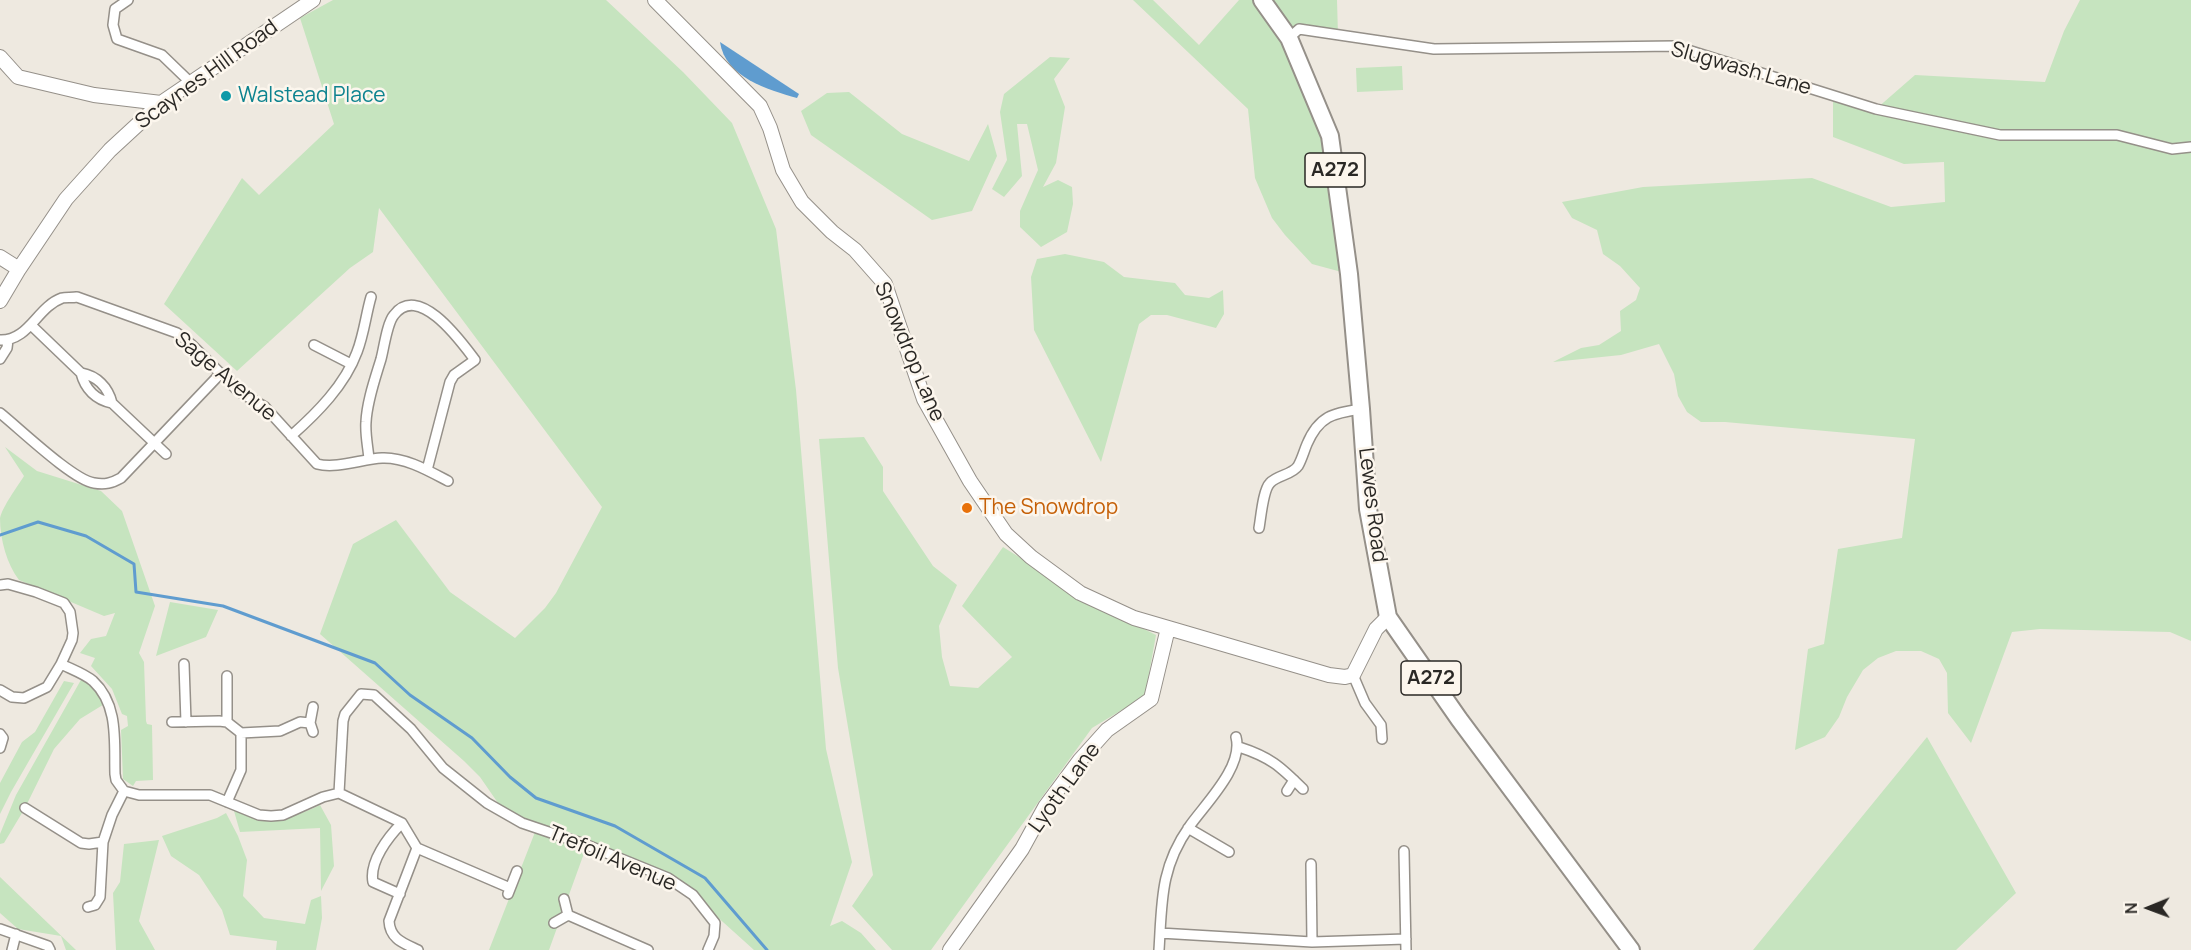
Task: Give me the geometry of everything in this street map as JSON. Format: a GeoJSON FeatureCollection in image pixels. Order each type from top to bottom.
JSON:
{"type":"FeatureCollection","features":[{"type":"Feature","properties":{"kind":"highway","name":"Lewes Road"},"geometry":{"type":"LineString","coordinates":[[1262,0],[1289,38],[1330,136],[1349,274],[1362,409],[1368,509],[1388,617],[1459,719],[1631,950]]}},
{"type":"Feature","properties":{"kind":"street"},"geometry":{"type":"LineString","coordinates":[[128,0],[115,9],[113,25],[117,39],[162,55],[190,83]]}},
{"type":"Feature","properties":{"kind":"street","name":"Scaynes Hill Road"},"geometry":{"type":"LineString","coordinates":[[0,301],[66,199],[110,150],[161,103],[313,0]]}},
{"type":"Feature","properties":{"kind":"street","name":"Snowdrop Lane"},"geometry":{"type":"LineString","coordinates":[[655,0],[760,106],[770,128],[783,170],[802,202],[832,232],[855,250],[885,284],[924,399],[970,481],[1006,534],[1030,557],[1080,593],[1134,618],[1329,675],[1345,677],[1353,675]]}},
{"type":"Feature","properties":{"kind":"street","name":"Slugwash Lane"},"geometry":{"type":"LineString","coordinates":[[1289,38],[1299,29],[1434,49],[1675,46],[1876,109],[2000,135],[2117,135],[2172,149],[2191,147]]}},
{"type":"Feature","properties":{"kind":"street"},"geometry":{"type":"LineString","coordinates":[[0,57],[18,76],[94,95],[161,103]]}},
{"type":"Feature","properties":{"kind":"street"},"geometry":{"type":"LineString","coordinates":[[0,258],[19,269]]}},
{"type":"Feature","properties":{"kind":"street","name":"Sage Avenue"},"geometry":{"type":"LineString","coordinates":[[4,340],[13,340],[62,298],[77,297],[177,333],[238,391],[265,407],[317,464],[328,465],[385,458],[427,470],[448,481]]}},
{"type":"Feature","properties":{"kind":"street"},"geometry":{"type":"LineString","coordinates":[[291,436],[327,401],[351,364],[357,351],[370,297]]}},
{"type":"Feature","properties":{"kind":"street"},"geometry":{"type":"LineString","coordinates":[[369,459],[366,423],[368,407],[393,315],[402,308],[412,306],[435,314],[453,331],[475,360],[454,375],[450,382],[427,470]]}},
{"type":"Feature","properties":{"kind":"street"},"geometry":{"type":"LineString","coordinates":[[31,325],[81,373],[92,375],[109,391],[112,403],[166,454]]}},
{"type":"Feature","properties":{"kind":"street"},"geometry":{"type":"LineString","coordinates":[[0,359],[6,348],[4,340]]}},
{"type":"Feature","properties":{"kind":"street"},"geometry":{"type":"LineString","coordinates":[[315,345],[351,364]]}},
{"type":"Feature","properties":{"kind":"street"},"geometry":{"type":"LineString","coordinates":[[0,413],[74,474],[92,483],[108,484],[121,478],[221,373]]}},
{"type":"Feature","properties":{"kind":"street"},"geometry":{"type":"LineString","coordinates":[[1259,528],[1270,483],[1297,468],[1314,429],[1324,419],[1340,412],[1362,409]]}},
{"type":"Feature","properties":{"kind":"street"},"geometry":{"type":"LineString","coordinates":[[0,585],[8,584],[64,603],[70,612],[73,633],[61,664],[47,687],[24,698],[12,697],[0,690]]}},
{"type":"Feature","properties":{"kind":"street"},"geometry":{"type":"LineString","coordinates":[[1382,739],[1381,725],[1365,704],[1353,675],[1376,629],[1388,617]]}},
{"type":"Feature","properties":{"kind":"street","name":"Lyoth Lane"},"geometry":{"type":"LineString","coordinates":[[950,950],[1022,849],[1045,807],[1080,760],[1107,730],[1152,699],[1168,628]]}},
{"type":"Feature","properties":{"kind":"street"},"geometry":{"type":"LineString","coordinates":[[61,664],[92,680],[104,693],[112,710],[116,780],[124,791],[139,795],[210,795],[259,815],[271,816],[283,814],[323,797],[339,793],[402,823],[417,848],[509,891],[517,871]]}},
{"type":"Feature","properties":{"kind":"street"},"geometry":{"type":"LineString","coordinates":[[184,664],[186,722]]}},
{"type":"Feature","properties":{"kind":"street"},"geometry":{"type":"LineString","coordinates":[[227,676],[227,722]]}},
{"type":"Feature","properties":{"kind":"street","name":"Trefoil Avenue"},"geometry":{"type":"LineString","coordinates":[[339,793],[345,714],[361,693],[374,695],[411,729],[443,768],[487,803],[522,824],[537,827],[668,879],[693,895],[715,923],[714,936],[708,950]]}},
{"type":"Feature","properties":{"kind":"street"},"geometry":{"type":"LineString","coordinates":[[172,722],[227,722],[241,733],[280,731],[300,722],[311,727],[313,707]]}},
{"type":"Feature","properties":{"kind":"street"},"geometry":{"type":"LineString","coordinates":[[227,802],[241,770],[241,733]]}},
{"type":"Feature","properties":{"kind":"street"},"geometry":{"type":"LineString","coordinates":[[0,734],[3,738],[0,748]]}},
{"type":"Feature","properties":{"kind":"street"},"geometry":{"type":"LineString","coordinates":[[1159,950],[1163,887],[1170,860],[1188,828],[1222,786],[1237,742],[1285,770],[1303,789]]}},
{"type":"Feature","properties":{"kind":"street"},"geometry":{"type":"LineString","coordinates":[[1287,791],[1294,780]]}},
{"type":"Feature","properties":{"kind":"street"},"geometry":{"type":"LineString","coordinates":[[88,907],[95,905],[100,897],[103,843],[112,815],[124,791]]}},
{"type":"Feature","properties":{"kind":"street"},"geometry":{"type":"LineString","coordinates":[[25,808],[81,843],[103,843]]}},
{"type":"Feature","properties":{"kind":"street"},"geometry":{"type":"LineString","coordinates":[[400,894],[373,882],[372,875],[386,839],[402,823]]}},
{"type":"Feature","properties":{"kind":"street"},"geometry":{"type":"LineString","coordinates":[[1188,828],[1223,852]]}},
{"type":"Feature","properties":{"kind":"street"},"geometry":{"type":"LineString","coordinates":[[417,848],[389,921],[390,930],[398,941],[418,950]]}},
{"type":"Feature","properties":{"kind":"street"},"geometry":{"type":"LineString","coordinates":[[1404,851],[1409,864],[1406,950]]}},
{"type":"Feature","properties":{"kind":"street"},"geometry":{"type":"LineString","coordinates":[[1311,864],[1312,942]]}},
{"type":"Feature","properties":{"kind":"street"},"geometry":{"type":"LineString","coordinates":[[564,898],[568,915]]}},
{"type":"Feature","properties":{"kind":"street"},"geometry":{"type":"LineString","coordinates":[[554,923],[568,915]]}},
{"type":"Feature","properties":{"kind":"street"},"geometry":{"type":"LineString","coordinates":[[568,915],[648,950]]}},
{"type":"Feature","properties":{"kind":"street"},"geometry":{"type":"LineString","coordinates":[[0,928],[48,946],[50,950]]}},
{"type":"Feature","properties":{"kind":"street"},"geometry":{"type":"LineString","coordinates":[[1160,933],[1312,942],[1406,939]]}},
{"type":"Feature","properties":{"kind":"street"},"geometry":{"type":"LineString","coordinates":[[12,950],[16,934]]}},
{"type":"Feature","properties":{"kind":"green space"},"geometry":{"type":"Polygon","coordinates":[[[333,0],[606,0],[683,72],[732,123],[776,229],[796,390],[826,749],[852,862],[830,926],[842,921],[861,933],[876,950],[754,950],[693,895],[587,845],[549,950],[489,950],[537,827],[507,816],[480,777],[464,761],[320,634],[353,544],[396,520],[450,592],[515,638],[545,608],[556,593],[602,507],[379,208],[373,252],[350,268],[237,371],[164,304],[242,178],[259,195],[334,124],[300,18],[333,0]]]}},
{"type":"Feature","properties":{"kind":"green space"},"geometry":{"type":"Polygon","coordinates":[[[1133,0],[1153,0],[1199,45],[1239,0],[1337,0],[1338,35],[1299,29],[1289,38],[1330,136],[1349,274],[1312,264],[1285,235],[1272,218],[1255,178],[1248,109],[1133,0]]]}},
{"type":"Feature","properties":{"kind":"green space"},"geometry":{"type":"Polygon","coordinates":[[[2080,0],[2191,0],[2191,641],[2170,632],[2040,629],[2012,632],[1971,743],[1948,713],[1947,673],[1939,659],[1921,651],[1896,651],[1878,658],[1863,670],[1847,697],[1839,717],[1825,737],[1795,750],[1808,649],[1824,644],[1838,549],[1902,538],[1915,439],[1725,422],[1701,422],[1687,412],[1678,396],[1674,374],[1659,344],[1621,355],[1553,362],[1581,348],[1599,345],[1621,331],[1620,311],[1636,300],[1640,288],[1620,266],[1603,254],[1597,230],[1572,218],[1562,202],[1643,187],[1812,178],[1891,207],[1945,202],[1944,162],[1904,164],[1833,137],[1833,96],[1876,109],[1915,75],[2045,82],[2064,31],[2080,0]]]}},
{"type":"Feature","properties":{"kind":"green space"},"geometry":{"type":"Polygon","coordinates":[[[1050,57],[1070,58],[1054,79],[1065,107],[1056,163],[1043,187],[1058,180],[1072,187],[1073,204],[1067,232],[1041,247],[1020,227],[1020,211],[1038,170],[1027,124],[1017,124],[1022,176],[1004,197],[992,189],[1007,160],[1000,112],[1004,94],[1050,57]]]}},
{"type":"Feature","properties":{"kind":"green space"},"geometry":{"type":"Polygon","coordinates":[[[1402,66],[1403,90],[1357,92],[1356,68],[1402,66]]]}},
{"type":"Feature","properties":{"kind":"green space"},"geometry":{"type":"Polygon","coordinates":[[[849,92],[902,134],[969,161],[988,124],[997,156],[972,211],[932,220],[811,135],[801,111],[827,93],[849,92]]]}},
{"type":"Feature","properties":{"kind":"green space"},"geometry":{"type":"Polygon","coordinates":[[[1065,254],[1104,262],[1124,277],[1175,283],[1185,295],[1209,298],[1223,290],[1224,314],[1216,328],[1167,315],[1151,315],[1139,324],[1101,462],[1034,330],[1031,277],[1037,259],[1065,254]]]}},
{"type":"Feature","properties":{"kind":"green space"},"geometry":{"type":"Polygon","coordinates":[[[864,437],[883,467],[883,491],[933,566],[957,585],[939,626],[942,657],[950,686],[978,688],[1012,657],[962,606],[1003,547],[1096,605],[1156,635],[1145,696],[1092,728],[931,950],[892,950],[852,906],[873,875],[838,668],[819,439],[864,437]]]}},
{"type":"Feature","properties":{"kind":"green space"},"geometry":{"type":"Polygon","coordinates":[[[5,447],[37,471],[101,491],[122,511],[155,606],[139,653],[144,662],[146,721],[147,724],[152,725],[153,780],[136,781],[133,786],[123,779],[121,730],[128,726],[127,716],[122,714],[112,689],[91,666],[95,658],[80,653],[91,639],[106,636],[115,613],[104,616],[19,580],[11,567],[3,543],[0,518],[7,502],[24,476],[5,447]]]}},
{"type":"Feature","properties":{"kind":"green space"},"geometry":{"type":"Polygon","coordinates":[[[170,602],[218,610],[206,637],[156,656],[170,602]]]}},
{"type":"Feature","properties":{"kind":"green space"},"geometry":{"type":"Polygon","coordinates":[[[82,678],[89,682],[106,703],[80,719],[54,749],[25,808],[4,843],[0,844],[0,834],[16,795],[82,678]]]}},
{"type":"Feature","properties":{"kind":"green space"},"geometry":{"type":"Polygon","coordinates":[[[64,681],[74,683],[0,814],[0,783],[22,742],[35,732],[64,681]]]}},
{"type":"Feature","properties":{"kind":"green space"},"geometry":{"type":"Polygon","coordinates":[[[1927,737],[2016,893],[1956,950],[1753,950],[1927,737]]]}},
{"type":"Feature","properties":{"kind":"green space"},"geometry":{"type":"Polygon","coordinates":[[[320,805],[331,825],[334,866],[321,891],[320,828],[240,832],[234,811],[258,817],[277,818],[297,815],[320,805]]]}},
{"type":"Feature","properties":{"kind":"green space"},"geometry":{"type":"Polygon","coordinates":[[[226,813],[247,860],[243,896],[264,918],[305,924],[311,900],[321,896],[322,918],[316,950],[276,950],[277,941],[230,935],[222,910],[199,875],[171,856],[162,836],[226,813]]]}},
{"type":"Feature","properties":{"kind":"green space"},"geometry":{"type":"Polygon","coordinates":[[[159,840],[139,921],[155,950],[116,950],[113,893],[120,882],[124,844],[159,840]]]}},
{"type":"Feature","properties":{"kind":"green space"},"geometry":{"type":"Polygon","coordinates":[[[0,877],[76,950],[66,950],[61,936],[18,929],[0,913],[0,877]]]}},
{"type":"Feature","properties":{"kind":"water"},"geometry":{"type":"Polygon","coordinates":[[[720,42],[799,94],[797,98],[761,86],[739,73],[730,64],[720,42]]]}},
{"type":"Feature","properties":{"kind":"waterway"},"geometry":{"type":"LineString","coordinates":[[0,535],[38,522],[86,536],[134,564],[136,592],[223,606],[375,663],[410,695],[472,738],[510,777],[536,798],[615,826],[705,878],[767,950]]}},
{"type":"Feature","properties":{"kind":"place","name":"Walstead Place"},"geometry":{"type":"Point","coordinates":[226,96]}},
{"type":"Feature","properties":{"kind":"place","name":"The Snowdrop"},"geometry":{"type":"Point","coordinates":[967,508]}}]}
